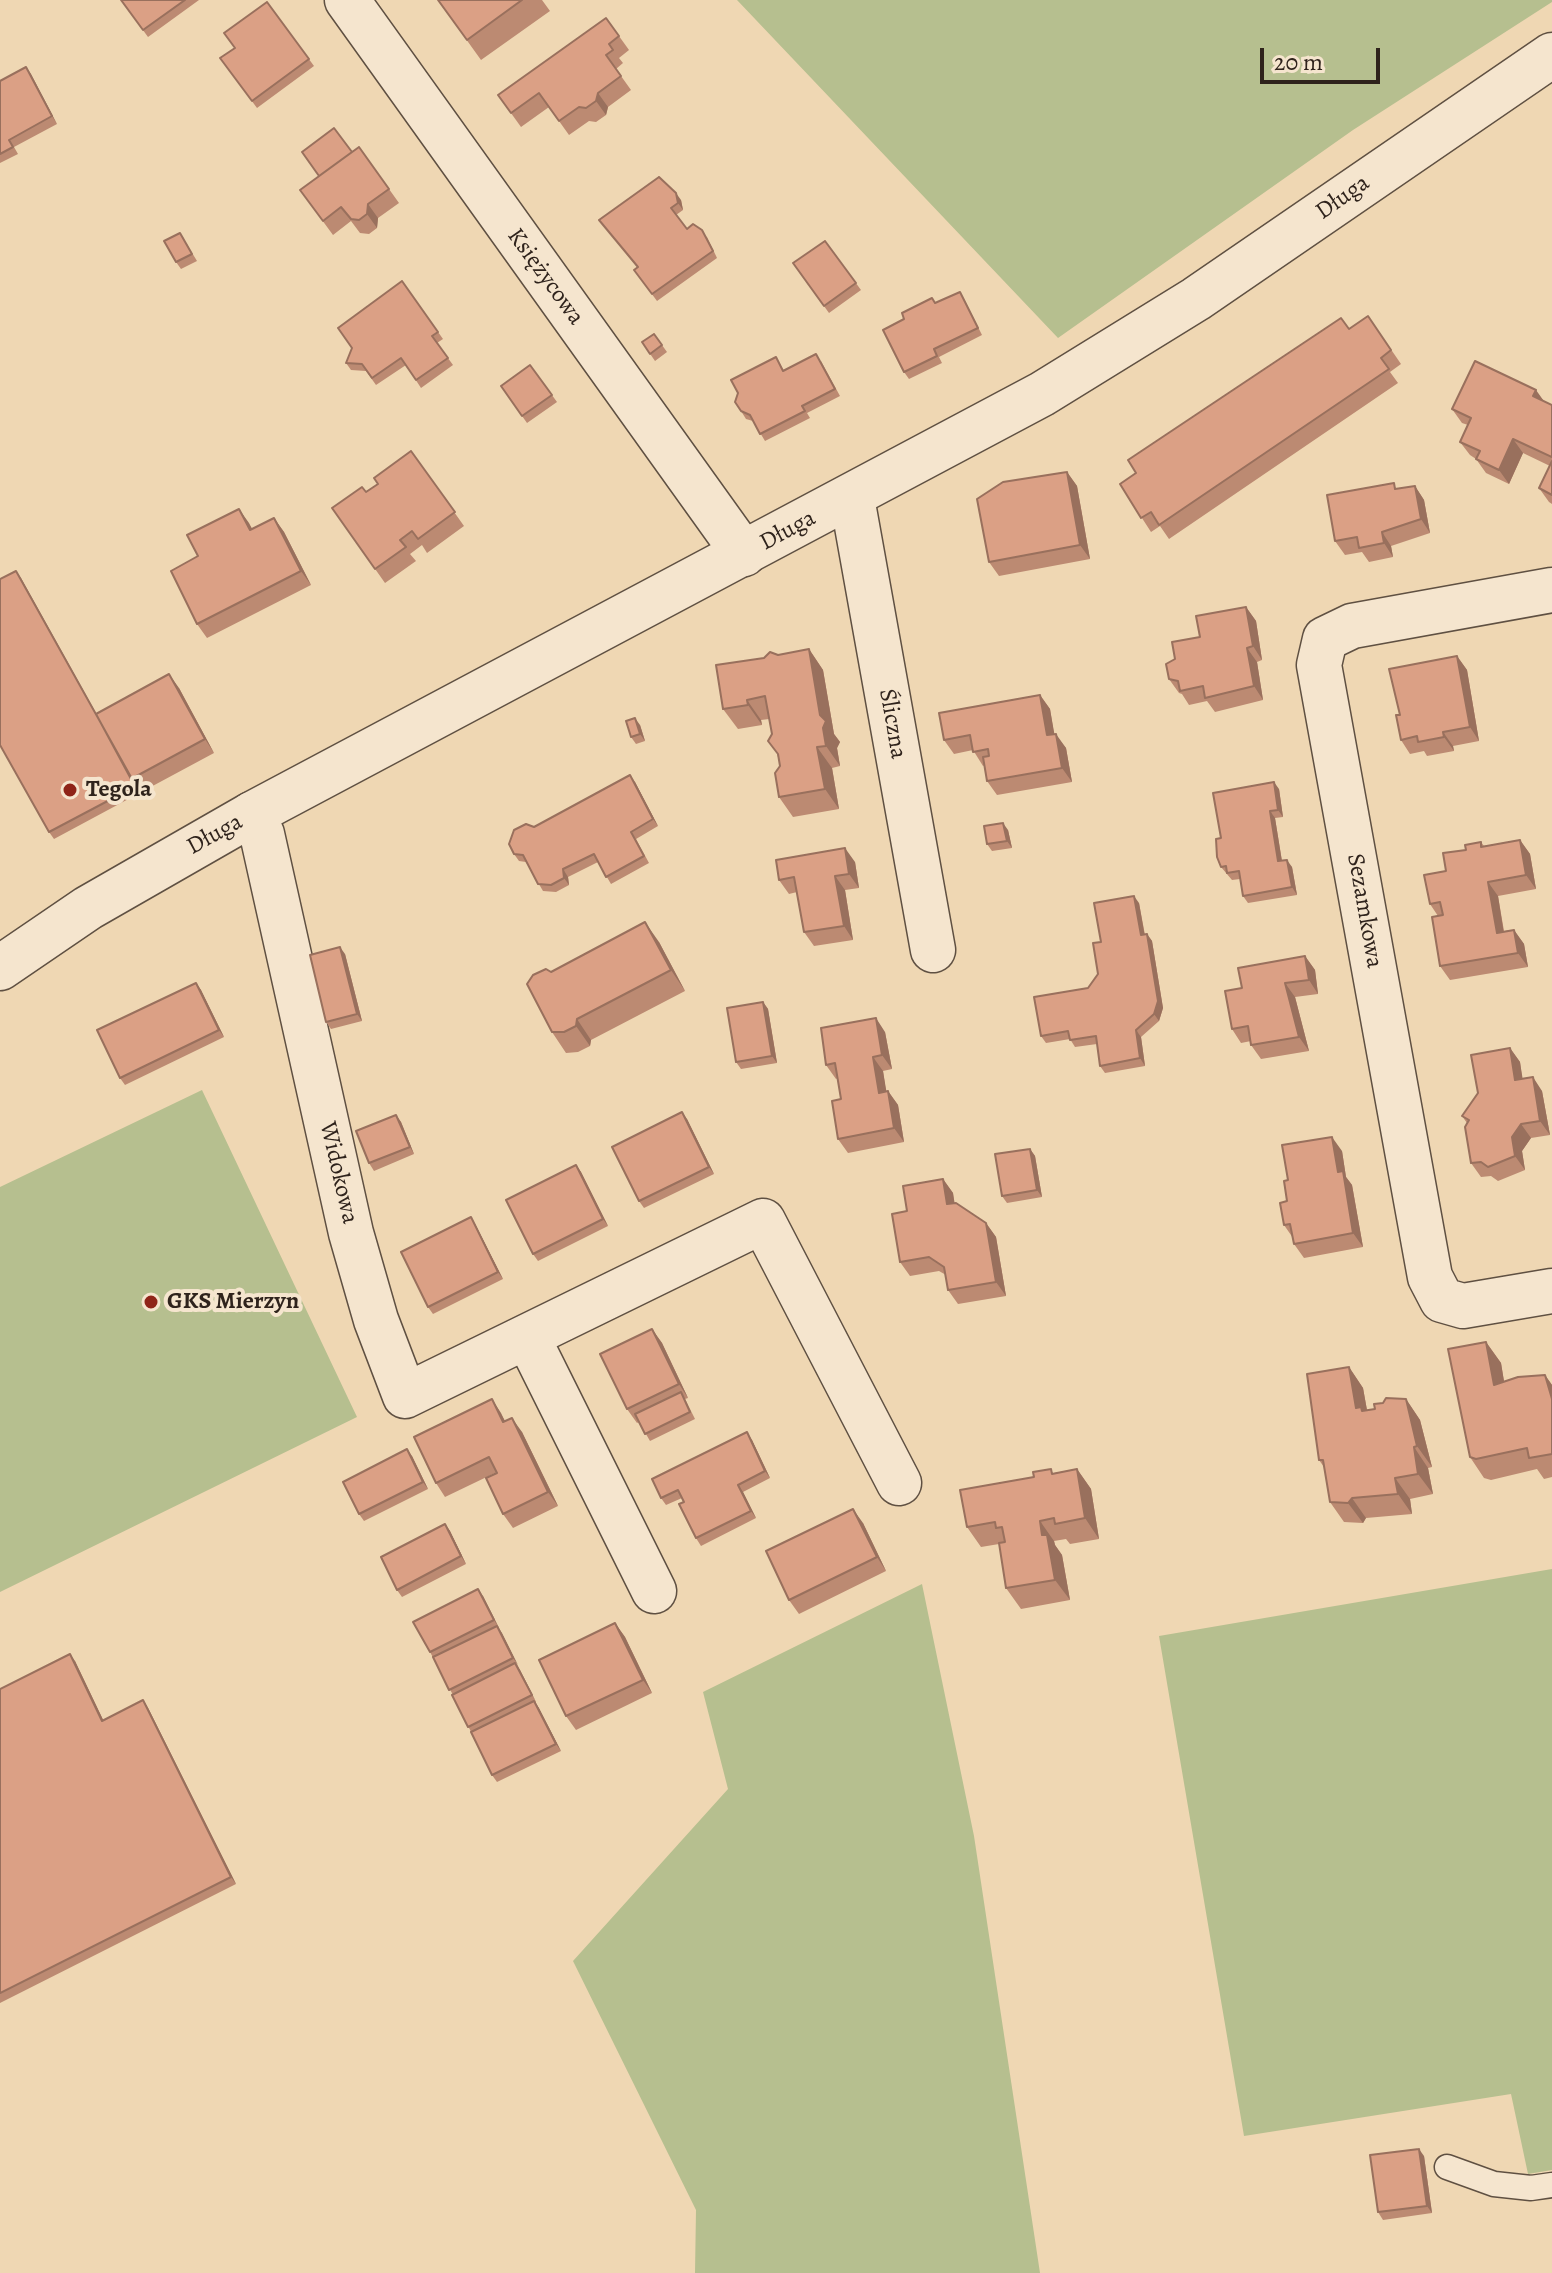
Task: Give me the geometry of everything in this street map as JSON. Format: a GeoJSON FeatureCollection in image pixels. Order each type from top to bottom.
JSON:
{"type":"FeatureCollection","features":[{"type":"Feature","properties":{"kind":"street","name":"Księżycowa"},"geometry":{"type":"LineString","coordinates":[[347,0],[744,554]]}},
{"type":"Feature","properties":{"kind":"street","name":"Długa"},"geometry":{"type":"LineString","coordinates":[[0,968],[88,908],[252,814],[852,498],[1042,394],[1140,335],[1552,55]]}},
{"type":"Feature","properties":{"kind":"street","name":"Śliczna"},"geometry":{"type":"LineString","coordinates":[[852,498],[933,950]]}},
{"type":"Feature","properties":{"kind":"street","name":"Sezamkowa"},"geometry":{"type":"LineString","coordinates":[[1552,590],[1352,626],[1325,639],[1319,665],[1430,1277],[1442,1300],[1463,1306],[1552,1291]]}},
{"type":"Feature","properties":{"kind":"street","name":"Widokowa"},"geometry":{"type":"LineString","coordinates":[[252,814],[262,834],[351,1233],[376,1320],[405,1396],[763,1221],[899,1483]]}},
{"type":"Feature","properties":{"kind":"street"},"geometry":{"type":"LineString","coordinates":[[528,1338],[654,1591]]}},
{"type":"Feature","properties":{"kind":"lane"},"geometry":{"type":"LineString","coordinates":[[1447,2167],[1494,2184],[1531,2188],[1552,2185]]}},
{"type":"Feature","properties":{"kind":"green space"},"geometry":{"type":"Polygon","coordinates":[[[737,0],[1552,2],[1353,130],[1058,338],[737,0]]]}},
{"type":"Feature","properties":{"kind":"green space","name":"GKS Mierzyn"},"geometry":{"type":"Polygon","coordinates":[[[202,1090],[357,1417],[0,1592],[0,1187],[202,1090]]]}},
{"type":"Feature","properties":{"kind":"green space"},"geometry":{"type":"Polygon","coordinates":[[[1552,1569],[1552,2170],[1528,2174],[1511,2094],[1244,2136],[1159,1636],[1552,1569]]]}},
{"type":"Feature","properties":{"kind":"green space"},"geometry":{"type":"Polygon","coordinates":[[[922,1584],[974,1836],[1040,2273],[695,2273],[696,2210],[573,1961],[728,1789],[703,1692],[922,1584]]]}},
{"type":"Feature","properties":{"kind":"building"},"geometry":{"type":"Polygon","coordinates":[[[121,0],[185,0],[143,30],[121,0]]]}},
{"type":"Feature","properties":{"kind":"building"},"geometry":{"type":"Polygon","coordinates":[[[438,0],[522,0],[467,40],[438,0]]]}},
{"type":"Feature","properties":{"kind":"building"},"geometry":{"type":"Polygon","coordinates":[[[267,2],[309,59],[252,101],[220,58],[235,48],[224,33],[267,2]]]}},
{"type":"Feature","properties":{"kind":"building"},"geometry":{"type":"Polygon","coordinates":[[[606,18],[619,36],[609,44],[613,50],[606,55],[621,76],[598,93],[596,101],[586,108],[579,107],[559,121],[539,93],[511,113],[498,95],[606,18]]]}},
{"type":"Feature","properties":{"kind":"building"},"geometry":{"type":"Polygon","coordinates":[[[26,67],[52,116],[9,140],[13,147],[0,154],[0,81],[26,67]]]}},
{"type":"Feature","properties":{"kind":"building"},"geometry":{"type":"Polygon","coordinates":[[[334,128],[352,152],[319,176],[302,152],[334,128]]]}},
{"type":"Feature","properties":{"kind":"building"},"geometry":{"type":"Polygon","coordinates":[[[359,147],[389,189],[368,204],[367,214],[359,220],[351,219],[341,207],[323,221],[300,190],[359,147]]]}},
{"type":"Feature","properties":{"kind":"building"},"geometry":{"type":"Polygon","coordinates":[[[659,177],[676,193],[678,203],[671,208],[687,229],[693,224],[702,230],[713,251],[652,294],[634,270],[638,267],[599,220],[659,177]]]}},
{"type":"Feature","properties":{"kind":"building"},"geometry":{"type":"Polygon","coordinates":[[[180,233],[192,254],[176,262],[164,241],[180,233]]]}},
{"type":"Feature","properties":{"kind":"building"},"geometry":{"type":"Polygon","coordinates":[[[825,241],[856,283],[824,306],[793,263],[825,241]]]}},
{"type":"Feature","properties":{"kind":"building"},"geometry":{"type":"Polygon","coordinates":[[[402,281],[438,332],[432,336],[448,358],[416,380],[401,358],[372,378],[362,364],[346,363],[352,348],[338,328],[402,281]]]}},
{"type":"Feature","properties":{"kind":"building"},"geometry":{"type":"Polygon","coordinates":[[[960,292],[978,328],[934,349],[937,356],[904,372],[883,330],[904,319],[902,313],[932,298],[935,303],[960,292]]]}},
{"type":"Feature","properties":{"kind":"building"},"geometry":{"type":"Polygon","coordinates":[[[1368,316],[1391,350],[1381,358],[1389,369],[1159,525],[1151,512],[1141,518],[1120,484],[1136,473],[1128,460],[1341,318],[1349,329],[1368,316]]]}},
{"type":"Feature","properties":{"kind":"building"},"geometry":{"type":"Polygon","coordinates":[[[654,334],[662,345],[650,354],[642,342],[654,334]]]}},
{"type":"Feature","properties":{"kind":"building"},"geometry":{"type":"Polygon","coordinates":[[[816,354],[835,389],[802,406],[805,411],[760,434],[750,415],[741,411],[735,402],[738,393],[731,380],[776,357],[783,371],[816,354]]]}},
{"type":"Feature","properties":{"kind":"building"},"geometry":{"type":"Polygon","coordinates":[[[1475,361],[1536,390],[1533,396],[1552,405],[1552,457],[1513,439],[1499,470],[1476,459],[1480,451],[1460,442],[1471,418],[1452,409],[1475,361]]]}},
{"type":"Feature","properties":{"kind":"building"},"geometry":{"type":"Polygon","coordinates":[[[530,365],[552,395],[522,416],[501,386],[530,365]]]}},
{"type":"Feature","properties":{"kind":"building"},"geometry":{"type":"Polygon","coordinates":[[[411,451],[455,512],[418,539],[412,531],[400,540],[406,547],[375,569],[332,508],[362,487],[366,492],[378,484],[374,478],[411,451]]]}},
{"type":"Feature","properties":{"kind":"building"},"geometry":{"type":"Polygon","coordinates":[[[1552,461],[1552,495],[1539,488],[1552,461]]]}},
{"type":"Feature","properties":{"kind":"building"},"geometry":{"type":"Polygon","coordinates":[[[1067,472],[1080,545],[989,562],[977,499],[1003,482],[1067,472]]]}},
{"type":"Feature","properties":{"kind":"building"},"geometry":{"type":"Polygon","coordinates":[[[1394,483],[1395,489],[1415,486],[1421,519],[1382,532],[1384,543],[1359,548],[1357,537],[1335,541],[1327,495],[1394,483]]]}},
{"type":"Feature","properties":{"kind":"building"},"geometry":{"type":"Polygon","coordinates":[[[239,509],[250,530],[274,518],[301,571],[197,624],[171,571],[198,556],[187,535],[239,509]]]}},
{"type":"Feature","properties":{"kind":"building"},"geometry":{"type":"Polygon","coordinates":[[[16,571],[136,786],[49,832],[0,745],[0,579],[16,571]]]}},
{"type":"Feature","properties":{"kind":"building"},"geometry":{"type":"Polygon","coordinates":[[[1246,607],[1253,646],[1247,648],[1254,686],[1205,698],[1203,686],[1180,691],[1178,681],[1169,679],[1166,664],[1175,659],[1172,642],[1200,637],[1196,616],[1246,607]]]}},
{"type":"Feature","properties":{"kind":"building"},"geometry":{"type":"Polygon","coordinates":[[[809,649],[820,715],[826,721],[823,728],[826,746],[817,747],[825,789],[779,797],[775,773],[780,766],[778,754],[768,741],[772,734],[765,696],[747,700],[748,705],[723,709],[716,665],[764,658],[770,652],[778,655],[809,649]]]}},
{"type":"Feature","properties":{"kind":"building"},"geometry":{"type":"Polygon","coordinates":[[[1457,656],[1470,727],[1443,732],[1444,737],[1418,742],[1417,736],[1401,740],[1396,715],[1400,715],[1389,669],[1457,656]]]}},
{"type":"Feature","properties":{"kind":"building"},"geometry":{"type":"Polygon","coordinates":[[[169,674],[205,739],[131,779],[96,714],[169,674]]]}},
{"type":"Feature","properties":{"kind":"building"},"geometry":{"type":"Polygon","coordinates":[[[1040,695],[1047,735],[1056,734],[1062,768],[987,781],[983,757],[989,756],[988,749],[973,752],[970,735],[944,740],[939,713],[1040,695]]]}},
{"type":"Feature","properties":{"kind":"building"},"geometry":{"type":"Polygon","coordinates":[[[635,718],[640,734],[631,737],[626,721],[635,718]]]}},
{"type":"Feature","properties":{"kind":"building"},"geometry":{"type":"Polygon","coordinates":[[[630,775],[653,819],[631,832],[644,856],[606,877],[594,854],[563,869],[564,878],[551,885],[538,884],[523,855],[514,854],[509,844],[514,830],[526,824],[534,827],[630,775]]]}},
{"type":"Feature","properties":{"kind":"building"},"geometry":{"type":"Polygon","coordinates":[[[1274,782],[1278,810],[1270,811],[1278,861],[1287,860],[1292,887],[1243,896],[1239,871],[1227,873],[1226,866],[1221,867],[1217,857],[1216,839],[1221,838],[1213,793],[1274,782]]]}},
{"type":"Feature","properties":{"kind":"building"},"geometry":{"type":"Polygon","coordinates":[[[1003,823],[1007,841],[987,844],[984,826],[1003,823]]]}},
{"type":"Feature","properties":{"kind":"building"},"geometry":{"type":"Polygon","coordinates":[[[1520,840],[1526,875],[1488,882],[1497,933],[1514,930],[1518,953],[1440,966],[1432,917],[1443,915],[1440,902],[1430,904],[1424,875],[1446,871],[1443,853],[1466,850],[1465,845],[1481,842],[1481,847],[1520,840]]]}},
{"type":"Feature","properties":{"kind":"building"},"geometry":{"type":"Polygon","coordinates":[[[845,848],[849,874],[835,876],[844,926],[804,932],[794,877],[779,880],[776,860],[845,848]]]}},
{"type":"Feature","properties":{"kind":"building"},"geometry":{"type":"Polygon","coordinates":[[[1134,896],[1141,935],[1147,934],[1158,1001],[1154,1014],[1136,1030],[1140,1058],[1100,1066],[1096,1036],[1070,1040],[1068,1031],[1041,1036],[1034,997],[1088,988],[1098,974],[1093,943],[1101,942],[1094,903],[1134,896]]]}},
{"type":"Feature","properties":{"kind":"building"},"geometry":{"type":"Polygon","coordinates":[[[645,922],[671,970],[577,1019],[576,1026],[564,1032],[552,1032],[527,984],[533,975],[546,969],[551,972],[645,922]]]}},
{"type":"Feature","properties":{"kind":"building"},"geometry":{"type":"Polygon","coordinates":[[[340,947],[357,1014],[326,1022],[310,955],[340,947]]]}},
{"type":"Feature","properties":{"kind":"building"},"geometry":{"type":"Polygon","coordinates":[[[1305,956],[1309,980],[1285,983],[1299,1037],[1251,1045],[1248,1026],[1232,1029],[1225,991],[1242,988],[1238,968],[1305,956]]]}},
{"type":"Feature","properties":{"kind":"building"},"geometry":{"type":"Polygon","coordinates":[[[196,983],[219,1030],[120,1078],[97,1030],[196,983]]]}},
{"type":"Feature","properties":{"kind":"building"},"geometry":{"type":"Polygon","coordinates":[[[763,1002],[772,1056],[736,1062],[727,1008],[763,1002]]]}},
{"type":"Feature","properties":{"kind":"building"},"geometry":{"type":"Polygon","coordinates":[[[876,1018],[882,1055],[873,1057],[879,1093],[888,1091],[894,1128],[838,1139],[832,1101],[841,1099],[835,1063],[826,1065],[821,1028],[876,1018]]]}},
{"type":"Feature","properties":{"kind":"building"},"geometry":{"type":"Polygon","coordinates":[[[1510,1048],[1515,1080],[1533,1077],[1540,1121],[1521,1124],[1512,1137],[1515,1156],[1488,1167],[1481,1162],[1471,1163],[1465,1127],[1469,1120],[1462,1116],[1478,1093],[1471,1055],[1510,1048]]]}},
{"type":"Feature","properties":{"kind":"building"},"geometry":{"type":"Polygon","coordinates":[[[682,1112],[709,1167],[639,1201],[612,1147],[682,1112]]]}},
{"type":"Feature","properties":{"kind":"building"},"geometry":{"type":"Polygon","coordinates":[[[396,1115],[410,1147],[369,1163],[356,1131],[396,1115]]]}},
{"type":"Feature","properties":{"kind":"building"},"geometry":{"type":"Polygon","coordinates":[[[1332,1137],[1338,1172],[1343,1171],[1353,1233],[1294,1244],[1290,1224],[1284,1225],[1280,1203],[1287,1201],[1284,1181],[1288,1180],[1282,1145],[1332,1137]]]}},
{"type":"Feature","properties":{"kind":"building"},"geometry":{"type":"Polygon","coordinates":[[[1030,1149],[1037,1190],[1002,1196],[995,1154],[1030,1149]]]}},
{"type":"Feature","properties":{"kind":"building"},"geometry":{"type":"Polygon","coordinates":[[[576,1165],[603,1219],[533,1254],[506,1200],[576,1165]]]}},
{"type":"Feature","properties":{"kind":"building"},"geometry":{"type":"Polygon","coordinates":[[[943,1179],[947,1204],[956,1203],[986,1223],[996,1282],[948,1290],[944,1267],[929,1257],[900,1262],[892,1214],[907,1211],[903,1186],[943,1179]]]}},
{"type":"Feature","properties":{"kind":"building"},"geometry":{"type":"Polygon","coordinates":[[[471,1217],[498,1272],[428,1307],[401,1252],[471,1217]]]}},
{"type":"Feature","properties":{"kind":"building"},"geometry":{"type":"Polygon","coordinates":[[[652,1329],[679,1384],[627,1409],[600,1354],[652,1329]]]}},
{"type":"Feature","properties":{"kind":"building"},"geometry":{"type":"Polygon","coordinates":[[[1486,1342],[1494,1385],[1518,1377],[1545,1375],[1552,1399],[1552,1454],[1529,1458],[1527,1448],[1476,1459],[1470,1457],[1448,1349],[1486,1342]]]}},
{"type":"Feature","properties":{"kind":"building"},"geometry":{"type":"Polygon","coordinates":[[[1349,1367],[1356,1408],[1361,1407],[1362,1411],[1375,1409],[1374,1404],[1383,1403],[1386,1398],[1406,1399],[1417,1446],[1414,1447],[1418,1474],[1395,1478],[1398,1494],[1352,1498],[1348,1503],[1330,1502],[1323,1460],[1319,1460],[1307,1374],[1349,1367]]]}},
{"type":"Feature","properties":{"kind":"building"},"geometry":{"type":"Polygon","coordinates":[[[681,1392],[690,1412],[645,1434],[635,1414],[681,1392]]]}},
{"type":"Feature","properties":{"kind":"building"},"geometry":{"type":"Polygon","coordinates":[[[492,1399],[503,1422],[512,1418],[548,1492],[503,1514],[486,1478],[497,1473],[489,1457],[436,1483],[414,1437],[492,1399]]]}},
{"type":"Feature","properties":{"kind":"building"},"geometry":{"type":"Polygon","coordinates":[[[747,1432],[765,1471],[738,1485],[751,1511],[696,1538],[679,1504],[684,1502],[678,1490],[661,1498],[652,1479],[747,1432]]]}},
{"type":"Feature","properties":{"kind":"building"},"geometry":{"type":"Polygon","coordinates":[[[407,1449],[423,1482],[359,1514],[343,1482],[407,1449]]]}},
{"type":"Feature","properties":{"kind":"building"},"geometry":{"type":"Polygon","coordinates":[[[1051,1469],[1052,1474],[1077,1469],[1085,1518],[1055,1524],[1054,1518],[1040,1521],[1042,1535],[1047,1535],[1055,1580],[1006,1588],[999,1543],[1005,1542],[1002,1527],[996,1528],[995,1522],[967,1527],[960,1490],[1034,1477],[1033,1472],[1051,1469]]]}},
{"type":"Feature","properties":{"kind":"building"},"geometry":{"type":"Polygon","coordinates":[[[853,1509],[877,1557],[789,1600],[766,1551],[853,1509]]]}},
{"type":"Feature","properties":{"kind":"building"},"geometry":{"type":"Polygon","coordinates":[[[445,1524],[461,1556],[397,1590],[381,1557],[445,1524]]]}},
{"type":"Feature","properties":{"kind":"building"},"geometry":{"type":"Polygon","coordinates":[[[478,1589],[494,1620],[430,1652],[413,1622],[478,1589]]]}},
{"type":"Feature","properties":{"kind":"building"},"geometry":{"type":"Polygon","coordinates":[[[615,1623],[643,1680],[566,1716],[539,1660],[615,1623]]]}},
{"type":"Feature","properties":{"kind":"building"},"geometry":{"type":"Polygon","coordinates":[[[497,1626],[513,1658],[449,1690],[433,1657],[497,1626]]]}},
{"type":"Feature","properties":{"kind":"building"},"geometry":{"type":"Polygon","coordinates":[[[70,1654],[102,1721],[143,1700],[231,1877],[0,1993],[0,1689],[70,1654]]]}},
{"type":"Feature","properties":{"kind":"building"},"geometry":{"type":"Polygon","coordinates":[[[515,1663],[532,1695],[468,1727],[452,1695],[515,1663]]]}},
{"type":"Feature","properties":{"kind":"building"},"geometry":{"type":"Polygon","coordinates":[[[534,1701],[556,1744],[492,1775],[471,1732],[534,1701]]]}},
{"type":"Feature","properties":{"kind":"building"},"geometry":{"type":"Polygon","coordinates":[[[1419,2149],[1427,2206],[1378,2212],[1370,2155],[1419,2149]]]}},
{"type":"Feature","properties":{"kind":"place","name":"Tegola"},"geometry":{"type":"Point","coordinates":[70,790]}},
{"type":"Feature","properties":{"kind":"place","name":"GKS Mierzyn"},"geometry":{"type":"Point","coordinates":[151,1302]}}]}
